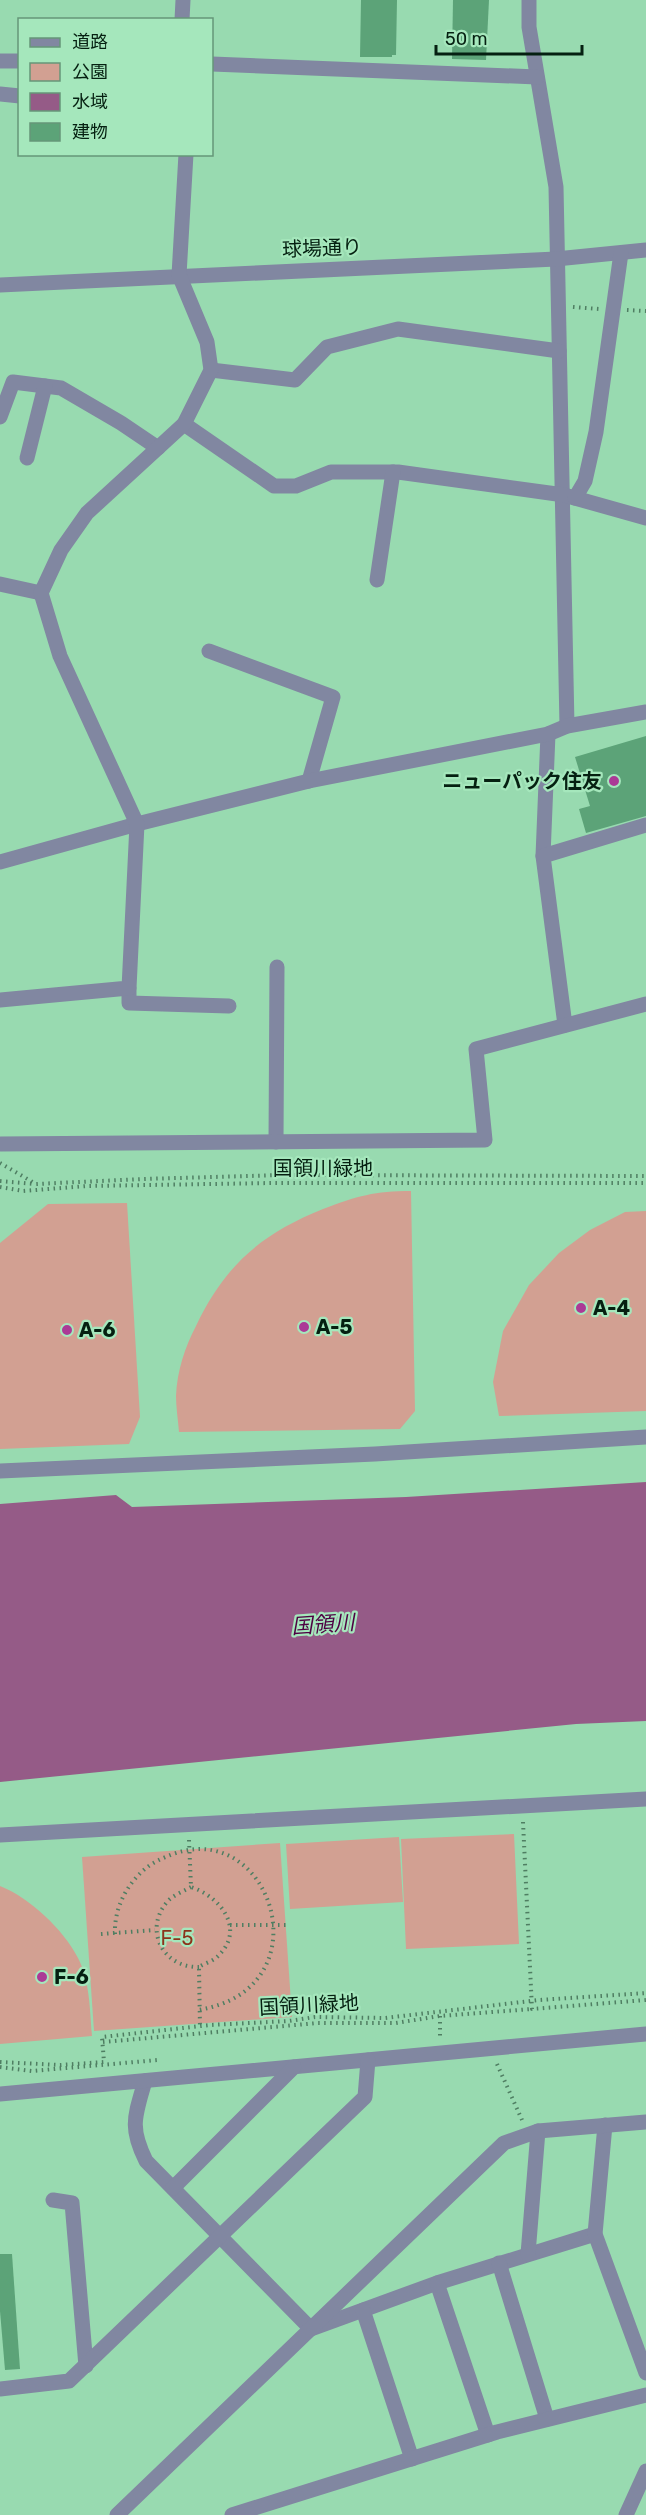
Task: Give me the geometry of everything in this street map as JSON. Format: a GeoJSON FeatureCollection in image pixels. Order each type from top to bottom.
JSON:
{"type":"FeatureCollection","features":[{"type":"Feature","properties":{"kind":"street"},"geometry":{"type":"LineString","coordinates":[[182,18],[183,0]]}},
{"type":"Feature","properties":{"kind":"street"},"geometry":{"type":"LineString","coordinates":[[529,0],[529,27],[556,187],[559,351],[569,497],[567,726]]}},
{"type":"Feature","properties":{"kind":"street"},"geometry":{"type":"LineString","coordinates":[[0,61],[18,61]]}},
{"type":"Feature","properties":{"kind":"street"},"geometry":{"type":"LineString","coordinates":[[213,64],[537,77]]}},
{"type":"Feature","properties":{"kind":"street"},"geometry":{"type":"LineString","coordinates":[[0,94],[18,96]]}},
{"type":"Feature","properties":{"kind":"street"},"geometry":{"type":"LineString","coordinates":[[186,156],[179,275],[207,342],[211,370],[184,424],[87,513],[61,550],[41,593],[60,656],[137,824],[129,1003],[229,1006]]}},
{"type":"Feature","properties":{"kind":"street","name":"球場通り"},"geometry":{"type":"LineString","coordinates":[[0,285],[556,259],[646,250]]}},
{"type":"Feature","properties":{"kind":"street"},"geometry":{"type":"LineString","coordinates":[[569,497],[585,481],[596,432],[621,253]]}},
{"type":"Feature","properties":{"kind":"street"},"geometry":{"type":"LineString","coordinates":[[211,370],[295,380],[327,347],[398,329],[559,351]]}},
{"type":"Feature","properties":{"kind":"street"},"geometry":{"type":"LineString","coordinates":[[0,417],[6,382],[61,388],[159,448]]}},
{"type":"Feature","properties":{"kind":"street"},"geometry":{"type":"LineString","coordinates":[[27,458],[45,386]]}},
{"type":"Feature","properties":{"kind":"street"},"geometry":{"type":"LineString","coordinates":[[184,424],[274,486],[296,486],[331,472],[393,472],[569,497],[646,518]]}},
{"type":"Feature","properties":{"kind":"street"},"geometry":{"type":"LineString","coordinates":[[377,580],[393,472]]}},
{"type":"Feature","properties":{"kind":"street"},"geometry":{"type":"LineString","coordinates":[[0,584],[41,593]]}},
{"type":"Feature","properties":{"kind":"street"},"geometry":{"type":"LineString","coordinates":[[209,651],[333,697],[309,781]]}},
{"type":"Feature","properties":{"kind":"street"},"geometry":{"type":"LineString","coordinates":[[0,862],[137,824],[309,781],[548,735],[567,726],[646,712]]}},
{"type":"Feature","properties":{"kind":"street"},"geometry":{"type":"LineString","coordinates":[[548,735],[543,856],[566,1025]]}},
{"type":"Feature","properties":{"kind":"street"},"geometry":{"type":"LineString","coordinates":[[543,856],[646,825]]}},
{"type":"Feature","properties":{"kind":"street"},"geometry":{"type":"LineString","coordinates":[[276,1142],[277,967]]}},
{"type":"Feature","properties":{"kind":"street"},"geometry":{"type":"LineString","coordinates":[[0,1000],[129,988]]}},
{"type":"Feature","properties":{"kind":"street"},"geometry":{"type":"LineString","coordinates":[[1,1142],[485,1140],[476,1049],[646,1004]]}},
{"type":"Feature","properties":{"kind":"street"},"geometry":{"type":"LineString","coordinates":[[0,1471],[375,1454],[646,1437]]}},
{"type":"Feature","properties":{"kind":"street"},"geometry":{"type":"LineString","coordinates":[[0,1835],[646,1799]]}},
{"type":"Feature","properties":{"kind":"street"},"geometry":{"type":"LineString","coordinates":[[0,2094],[646,2034]]}},
{"type":"Feature","properties":{"kind":"street"},"geometry":{"type":"LineString","coordinates":[[0,2389],[69,2381],[86,2366],[365,2097],[368,2060]]}},
{"type":"Feature","properties":{"kind":"street"},"geometry":{"type":"LineString","coordinates":[[173,2188],[294,2067]]}},
{"type":"Feature","properties":{"kind":"street"},"geometry":{"type":"LineString","coordinates":[[145,2081],[134,2124],[135,2140],[146,2161],[310,2329]]}},
{"type":"Feature","properties":{"kind":"street"},"geometry":{"type":"LineString","coordinates":[[117,2515],[504,2143],[532,2133],[646,2122]]}},
{"type":"Feature","properties":{"kind":"street"},"geometry":{"type":"LineString","coordinates":[[605,2125],[595,2234],[646,2373]]}},
{"type":"Feature","properties":{"kind":"street"},"geometry":{"type":"LineString","coordinates":[[528,2254],[532,2133]]}},
{"type":"Feature","properties":{"kind":"street"},"geometry":{"type":"LineString","coordinates":[[53,2200],[72,2203],[86,2366]]}},
{"type":"Feature","properties":{"kind":"street"},"geometry":{"type":"LineString","coordinates":[[310,2329],[437,2283],[595,2234]]}},
{"type":"Feature","properties":{"kind":"street"},"geometry":{"type":"LineString","coordinates":[[499,2264],[548,2420]]}},
{"type":"Feature","properties":{"kind":"street"},"geometry":{"type":"LineString","coordinates":[[437,2283],[488,2435]]}},
{"type":"Feature","properties":{"kind":"street"},"geometry":{"type":"LineString","coordinates":[[363,2310],[412,2459]]}},
{"type":"Feature","properties":{"kind":"street"},"geometry":{"type":"LineString","coordinates":[[232,2515],[488,2435],[646,2395]]}},
{"type":"Feature","properties":{"kind":"street"},"geometry":{"type":"LineString","coordinates":[[626,2515],[646,2471]]}},
{"type":"Feature","properties":{"kind":"path"},"geometry":{"type":"LineString","coordinates":[[0,1163],[36,1184]]}},
{"type":"Feature","properties":{"kind":"path"},"geometry":{"type":"LineString","coordinates":[[0,1181],[36,1184],[283,1175],[646,1176]]}},
{"type":"Feature","properties":{"kind":"path","name":"国領川緑地"},"geometry":{"type":"LineString","coordinates":[[0,1187],[23,1191],[87,1186],[249,1183],[646,1183]]}},
{"type":"Feature","properties":{"kind":"path"},"geometry":{"type":"LineString","coordinates":[[522,1806],[532,2009]]}},
{"type":"Feature","properties":{"kind":"path"},"geometry":{"type":"LineString","coordinates":[[190,1849],[191,1887]]}},
{"type":"Feature","properties":{"kind":"path"},"geometry":{"type":"LineString","coordinates":[[116,1934],[121,1902],[128,1887],[150,1864],[190,1849],[208,1849],[231,1858],[252,1874],[269,1899],[274,1925],[272,1948],[268,1961],[252,1986],[226,2003],[198,2010]]}},
{"type":"Feature","properties":{"kind":"path"},"geometry":{"type":"LineString","coordinates":[[191,1887],[215,1899],[225,1911],[230,1925],[224,1950],[213,1960],[199,1967],[181,1964],[167,1956],[155,1930],[158,1917],[171,1899],[191,1887]]}},
{"type":"Feature","properties":{"kind":"path"},"geometry":{"type":"LineString","coordinates":[[230,1925],[288,1925]]}},
{"type":"Feature","properties":{"kind":"path"},"geometry":{"type":"LineString","coordinates":[[100,1934],[155,1930]]}},
{"type":"Feature","properties":{"kind":"path"},"geometry":{"type":"LineString","coordinates":[[199,1967],[200,2033]]}},
{"type":"Feature","properties":{"kind":"path","name":"国領川緑地"},"geometry":{"type":"LineString","coordinates":[[103,2042],[102,2037],[200,2027],[315,2017],[385,2018],[532,2001],[646,1993]]}},
{"type":"Feature","properties":{"kind":"path"},"geometry":{"type":"LineString","coordinates":[[0,2062],[60,2065],[104,2062],[103,2042],[318,2023],[396,2023],[440,2016],[646,2000]]}},
{"type":"Feature","properties":{"kind":"path"},"geometry":{"type":"LineString","coordinates":[[486,2049],[497,2063],[532,2133]]}},
{"type":"Feature","properties":{"kind":"green space","name":"A-5"},"geometry":{"type":"Polygon","coordinates":[[[411,1191],[415,1411],[400,1429],[179,1432],[176,1400],[180,1368],[185,1351],[207,1304],[219,1286],[247,1254],[281,1229],[323,1209],[366,1195],[411,1191]]]}},
{"type":"Feature","properties":{"kind":"green space","name":"A-6"},"geometry":{"type":"Polygon","coordinates":[[[127,1203],[140,1417],[129,1444],[0,1449],[0,1243],[48,1204],[127,1203]]]}},
{"type":"Feature","properties":{"kind":"green space","name":"A-4"},"geometry":{"type":"Polygon","coordinates":[[[646,1211],[646,1411],[499,1416],[493,1382],[503,1331],[529,1285],[559,1253],[590,1230],[625,1212],[646,1211]]]}},
{"type":"Feature","properties":{"kind":"green space"},"geometry":{"type":"Polygon","coordinates":[[[514,1834],[519,1944],[406,1949],[401,1839],[514,1834]]]}},
{"type":"Feature","properties":{"kind":"green space"},"geometry":{"type":"Polygon","coordinates":[[[399,1837],[403,1902],[290,1909],[286,1844],[399,1837]]]}},
{"type":"Feature","properties":{"kind":"green space","name":"F-5"},"geometry":{"type":"Polygon","coordinates":[[[280,1843],[292,2017],[94,2031],[82,1857],[280,1843]]]}},
{"type":"Feature","properties":{"kind":"green space","name":"F-6"},"geometry":{"type":"Polygon","coordinates":[[[0,1886],[34,1906],[55,1926],[72,1947],[85,1976],[92,2036],[0,2044],[0,1886]]]}},
{"type":"Feature","properties":{"kind":"water","name":"国領川"},"geometry":{"type":"Polygon","coordinates":[[[646,1482],[646,1721],[576,1724],[0,1782],[0,1504],[116,1495],[132,1507],[406,1497],[646,1482]]]}},
{"type":"Feature","properties":{"kind":"building"},"geometry":{"type":"Polygon","coordinates":[[[361,0],[397,0],[396,55],[360,57],[361,0]]]}},
{"type":"Feature","properties":{"kind":"building"},"geometry":{"type":"Polygon","coordinates":[[[453,0],[489,0],[486,60],[452,59],[453,0]]]}},
{"type":"Feature","properties":{"kind":"building","name":"ニューパック住友"},"geometry":{"type":"Polygon","coordinates":[[[646,736],[646,816],[586,833],[579,809],[590,806],[575,757],[646,736]]]}},
{"type":"Feature","properties":{"kind":"building"},"geometry":{"type":"Polygon","coordinates":[[[0,2254],[12,2254],[20,2369],[5,2370],[0,2311],[0,2254]]]}},
{"type":"Feature","properties":{"kind":"place","name":"ニューパック住友"},"geometry":{"type":"Point","coordinates":[614,781]}},
{"type":"Feature","properties":{"kind":"place","name":"A-4"},"geometry":{"type":"Point","coordinates":[581,1308]}},
{"type":"Feature","properties":{"kind":"place","name":"A-5"},"geometry":{"type":"Point","coordinates":[304,1327]}},
{"type":"Feature","properties":{"kind":"place","name":"A-6"},"geometry":{"type":"Point","coordinates":[67,1330]}},
{"type":"Feature","properties":{"kind":"place","name":"F-6"},"geometry":{"type":"Point","coordinates":[42,1977]}}]}
